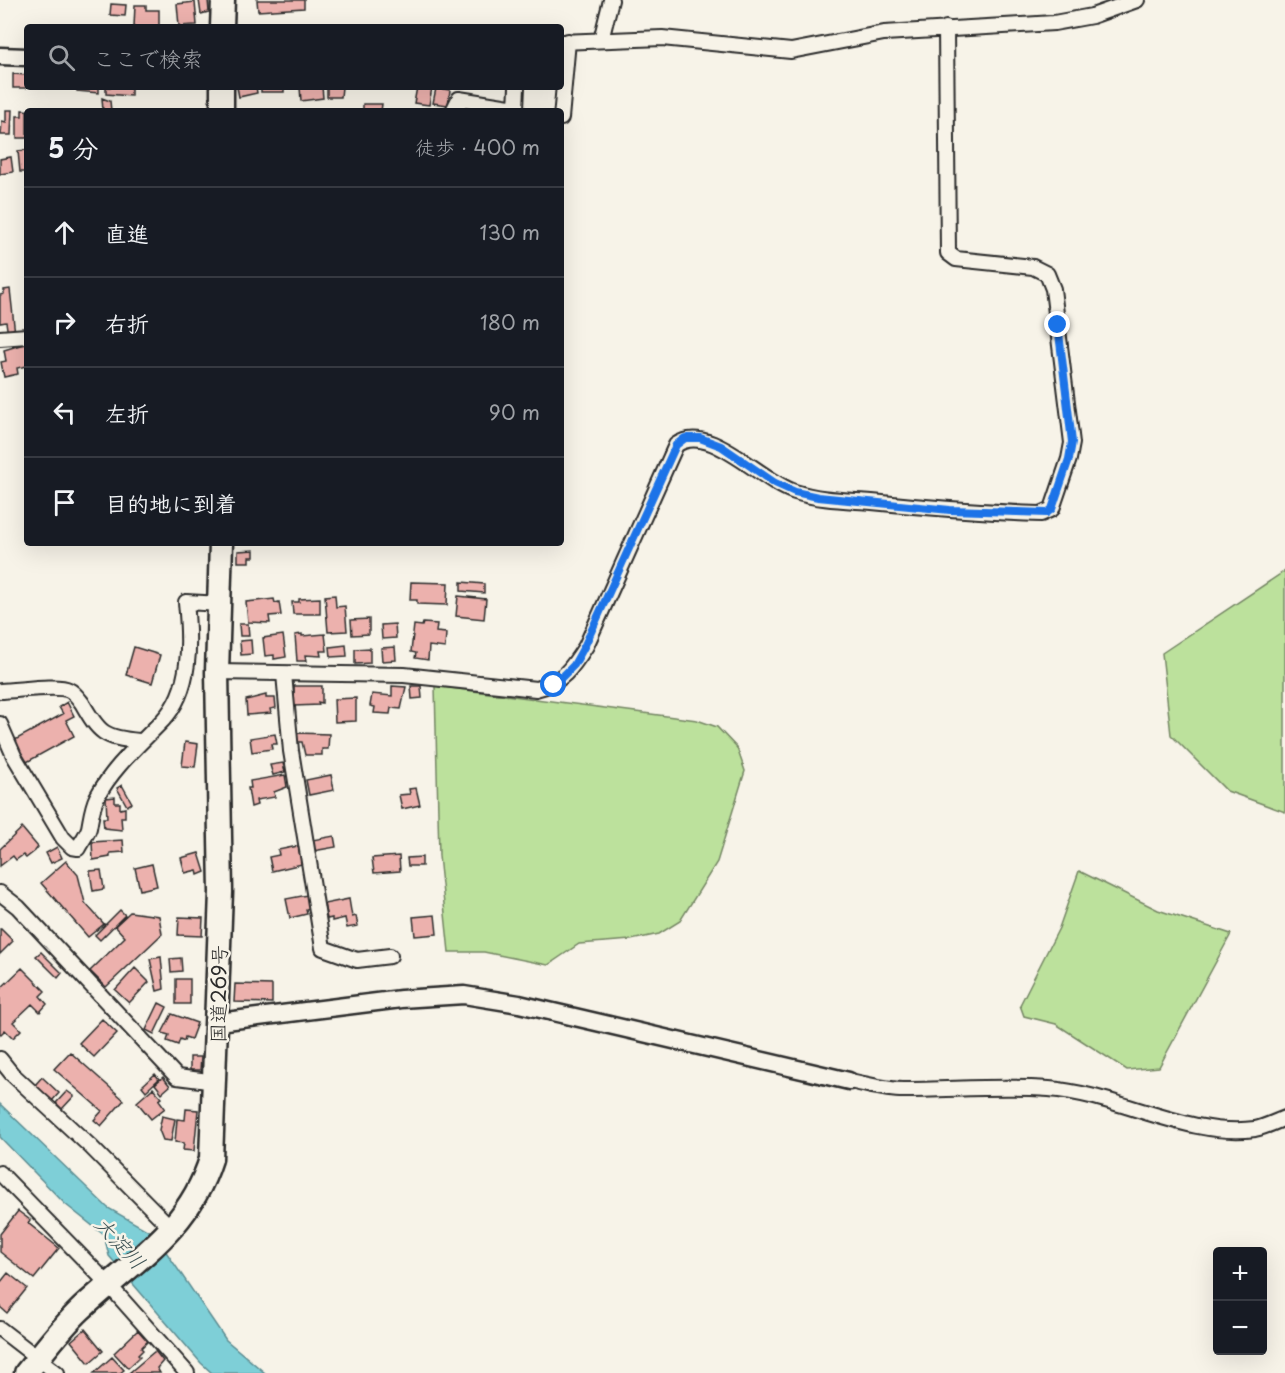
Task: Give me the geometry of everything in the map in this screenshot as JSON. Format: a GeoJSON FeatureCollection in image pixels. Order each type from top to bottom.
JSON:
{"type":"FeatureCollection","features":[{"type":"Feature","properties":{"kind":"highway"},"geometry":{"type":"LineString","coordinates":[[222,24],[223,0]]}},
{"type":"Feature","properties":{"kind":"highway"},"geometry":{"type":"LineString","coordinates":[[222,90],[222,108]]}},
{"type":"Feature","properties":{"kind":"highway","name":"国道269号"},"geometry":{"type":"LineString","coordinates":[[32,1365],[58,1332],[169,1232],[192,1205],[203,1184],[211,1159],[218,1022],[220,892],[217,672],[221,604],[221,546]]}},
{"type":"Feature","properties":{"kind":"street"},"geometry":{"type":"LineString","coordinates":[[601,40],[610,0]]}},
{"type":"Feature","properties":{"kind":"street"},"geometry":{"type":"LineString","coordinates":[[564,60],[565,41],[662,38],[791,51],[884,33],[1054,23],[1092,16],[1137,0]]}},
{"type":"Feature","properties":{"kind":"street"},"geometry":{"type":"LineString","coordinates":[[217,672],[404,675],[536,689],[554,685],[574,665],[585,645],[676,445],[685,438],[700,438],[721,446],[775,483],[795,492],[818,497],[950,510],[1041,514],[1052,509],[1069,459],[1072,442],[1053,289],[1047,274],[1033,267],[956,259],[948,253],[946,28]]}},
{"type":"Feature","properties":{"kind":"street"},"geometry":{"type":"LineString","coordinates":[[0,56],[24,57]]}},
{"type":"Feature","properties":{"kind":"street"},"geometry":{"type":"LineString","coordinates":[[454,108],[459,99],[516,108],[517,90]]}},
{"type":"Feature","properties":{"kind":"street"},"geometry":{"type":"LineString","coordinates":[[562,90],[562,108]]}},
{"type":"Feature","properties":{"kind":"street"},"geometry":{"type":"LineString","coordinates":[[0,338],[24,336]]}},
{"type":"Feature","properties":{"kind":"street"},"geometry":{"type":"LineString","coordinates":[[0,724],[14,756],[63,838],[72,847],[78,848],[88,830],[97,797],[139,741],[164,719],[176,700],[187,666],[189,636],[186,602],[221,604]]}},
{"type":"Feature","properties":{"kind":"street"},"geometry":{"type":"LineString","coordinates":[[284,674],[291,751],[322,948],[357,960],[390,956]]}},
{"type":"Feature","properties":{"kind":"street"},"geometry":{"type":"LineString","coordinates":[[0,690],[27,691],[54,687],[70,690],[79,699],[97,728],[106,735],[139,741]]}},
{"type":"Feature","properties":{"kind":"street"},"geometry":{"type":"LineString","coordinates":[[0,893],[18,907],[177,1077],[216,1082]]}},
{"type":"Feature","properties":{"kind":"street"},"geometry":{"type":"LineString","coordinates":[[218,1022],[401,999],[464,995],[519,1004],[849,1081],[900,1090],[999,1087],[1051,1089],[1100,1097],[1199,1125],[1233,1129],[1256,1129],[1285,1118]]}},
{"type":"Feature","properties":{"kind":"street"},"geometry":{"type":"LineString","coordinates":[[0,1059],[12,1074],[91,1147],[169,1232]]}},
{"type":"Feature","properties":{"kind":"street"},"geometry":{"type":"LineString","coordinates":[[0,1173],[112,1282],[188,1373]]}},
{"type":"Feature","properties":{"kind":"street"},"geometry":{"type":"LineString","coordinates":[[0,1329],[32,1365],[57,1373]]}},
{"type":"Feature","properties":{"kind":"green space"},"geometry":{"type":"Polygon","coordinates":[[[1285,571],[1285,812],[1227,791],[1171,735],[1162,653],[1285,571]]]}},
{"type":"Feature","properties":{"kind":"green space"},"geometry":{"type":"Polygon","coordinates":[[[435,686],[697,720],[717,727],[737,748],[745,771],[717,862],[680,921],[659,934],[631,940],[579,944],[548,965],[484,952],[449,952],[439,856],[435,686]]]}},
{"type":"Feature","properties":{"kind":"green space"},"geometry":{"type":"Polygon","coordinates":[[[1079,871],[1158,910],[1231,934],[1159,1067],[1127,1070],[1056,1024],[1024,1016],[1020,1005],[1059,928],[1079,871]]]}},
{"type":"Feature","properties":{"kind":"water","name":"大淀川"},"geometry":{"type":"Polygon","coordinates":[[[0,1104],[108,1208],[154,1234],[226,1340],[265,1373],[212,1373],[201,1363],[109,1256],[104,1235],[65,1204],[0,1137],[0,1104]]]}},
{"type":"Feature","properties":{"kind":"building"},"geometry":{"type":"Polygon","coordinates":[[[199,0],[208,0],[209,12],[201,14],[199,0]]]}},
{"type":"Feature","properties":{"kind":"building"},"geometry":{"type":"Polygon","coordinates":[[[257,0],[304,0],[304,8],[258,11],[257,0]]]}},
{"type":"Feature","properties":{"kind":"building"},"geometry":{"type":"Polygon","coordinates":[[[195,2],[197,24],[179,24],[177,4],[195,2]]]}},
{"type":"Feature","properties":{"kind":"building"},"geometry":{"type":"Polygon","coordinates":[[[111,4],[126,5],[125,16],[110,15],[111,4]]]}},
{"type":"Feature","properties":{"kind":"building"},"geometry":{"type":"Polygon","coordinates":[[[135,5],[146,5],[146,10],[159,10],[159,24],[134,24],[135,5]]]}},
{"type":"Feature","properties":{"kind":"building"},"geometry":{"type":"Polygon","coordinates":[[[13,74],[24,75],[24,88],[13,88],[13,74]]]}},
{"type":"Feature","properties":{"kind":"building"},"geometry":{"type":"Polygon","coordinates":[[[99,90],[99,93],[77,91],[99,90]]]}},
{"type":"Feature","properties":{"kind":"building"},"geometry":{"type":"Polygon","coordinates":[[[106,90],[131,90],[131,96],[106,94],[106,90]]]}},
{"type":"Feature","properties":{"kind":"building"},"geometry":{"type":"Polygon","coordinates":[[[238,90],[256,90],[257,93],[239,97],[238,90]]]}},
{"type":"Feature","properties":{"kind":"building"},"geometry":{"type":"Polygon","coordinates":[[[261,90],[284,90],[284,92],[261,92],[261,90]]]}},
{"type":"Feature","properties":{"kind":"building"},"geometry":{"type":"Polygon","coordinates":[[[300,90],[322,90],[323,98],[301,101],[300,90]]]}},
{"type":"Feature","properties":{"kind":"building"},"geometry":{"type":"Polygon","coordinates":[[[327,90],[342,90],[341,97],[327,97],[327,90]]]}},
{"type":"Feature","properties":{"kind":"building"},"geometry":{"type":"Polygon","coordinates":[[[416,90],[432,90],[429,105],[414,103],[416,90]]]}},
{"type":"Feature","properties":{"kind":"building"},"geometry":{"type":"Polygon","coordinates":[[[436,90],[450,90],[448,105],[433,103],[436,90]]]}},
{"type":"Feature","properties":{"kind":"building"},"geometry":{"type":"Polygon","coordinates":[[[102,98],[110,101],[111,108],[103,108],[102,98]]]}},
{"type":"Feature","properties":{"kind":"building"},"geometry":{"type":"Polygon","coordinates":[[[363,104],[382,104],[381,108],[363,108],[363,104]]]}},
{"type":"Feature","properties":{"kind":"building"},"geometry":{"type":"Polygon","coordinates":[[[6,110],[12,110],[11,135],[1,135],[2,121],[6,122],[6,110]]]}},
{"type":"Feature","properties":{"kind":"building"},"geometry":{"type":"Polygon","coordinates":[[[22,110],[24,110],[24,138],[17,138],[17,116],[22,116],[22,110]]]}},
{"type":"Feature","properties":{"kind":"building"},"geometry":{"type":"Polygon","coordinates":[[[24,150],[24,172],[20,172],[18,151],[24,150]]]}},
{"type":"Feature","properties":{"kind":"building"},"geometry":{"type":"Polygon","coordinates":[[[11,157],[13,172],[0,174],[0,159],[11,157]]]}},
{"type":"Feature","properties":{"kind":"building"},"geometry":{"type":"Polygon","coordinates":[[[10,289],[15,334],[8,335],[6,322],[0,323],[0,295],[4,294],[4,290],[10,289]]]}},
{"type":"Feature","properties":{"kind":"building"},"geometry":{"type":"Polygon","coordinates":[[[24,344],[24,367],[17,368],[18,374],[4,377],[1,362],[6,361],[4,350],[24,344]]]}},
{"type":"Feature","properties":{"kind":"building"},"geometry":{"type":"Polygon","coordinates":[[[254,550],[254,557],[249,557],[249,562],[238,562],[238,551],[254,550]]]}},
{"type":"Feature","properties":{"kind":"building"},"geometry":{"type":"Polygon","coordinates":[[[411,582],[448,583],[447,605],[417,604],[417,600],[410,600],[411,582]]]}},
{"type":"Feature","properties":{"kind":"building"},"geometry":{"type":"Polygon","coordinates":[[[461,582],[484,584],[484,593],[461,591],[461,582]]]}},
{"type":"Feature","properties":{"kind":"building"},"geometry":{"type":"Polygon","coordinates":[[[335,595],[336,607],[345,606],[347,631],[328,632],[325,596],[335,595]]]}},
{"type":"Feature","properties":{"kind":"building"},"geometry":{"type":"Polygon","coordinates":[[[458,596],[486,599],[484,619],[456,616],[458,596]]]}},
{"type":"Feature","properties":{"kind":"building"},"geometry":{"type":"Polygon","coordinates":[[[320,598],[320,614],[293,614],[292,602],[299,602],[299,599],[320,598]]]}},
{"type":"Feature","properties":{"kind":"building"},"geometry":{"type":"Polygon","coordinates":[[[274,599],[275,603],[279,602],[281,615],[269,616],[270,623],[248,622],[246,602],[274,599]]]}},
{"type":"Feature","properties":{"kind":"building"},"geometry":{"type":"Polygon","coordinates":[[[369,619],[369,634],[352,635],[351,620],[369,619]]]}},
{"type":"Feature","properties":{"kind":"building"},"geometry":{"type":"Polygon","coordinates":[[[423,623],[437,624],[436,632],[446,633],[445,648],[429,646],[428,660],[415,658],[416,653],[411,652],[414,625],[422,626],[423,623]]]}},
{"type":"Feature","properties":{"kind":"building"},"geometry":{"type":"Polygon","coordinates":[[[239,624],[248,624],[249,636],[240,636],[239,624]]]}},
{"type":"Feature","properties":{"kind":"building"},"geometry":{"type":"Polygon","coordinates":[[[395,624],[396,638],[382,639],[381,625],[395,624]]]}},
{"type":"Feature","properties":{"kind":"building"},"geometry":{"type":"Polygon","coordinates":[[[302,634],[302,636],[325,634],[327,651],[320,651],[321,656],[305,655],[306,661],[297,661],[295,635],[302,634]]]}},
{"type":"Feature","properties":{"kind":"building"},"geometry":{"type":"Polygon","coordinates":[[[283,635],[286,657],[274,659],[274,655],[265,656],[263,638],[283,635]]]}},
{"type":"Feature","properties":{"kind":"building"},"geometry":{"type":"Polygon","coordinates":[[[251,640],[252,654],[241,655],[240,641],[251,640]]]}},
{"type":"Feature","properties":{"kind":"building"},"geometry":{"type":"Polygon","coordinates":[[[346,645],[347,656],[331,657],[330,647],[346,645]]]}},
{"type":"Feature","properties":{"kind":"building"},"geometry":{"type":"Polygon","coordinates":[[[134,647],[160,655],[152,683],[126,675],[134,647]]]}},
{"type":"Feature","properties":{"kind":"building"},"geometry":{"type":"Polygon","coordinates":[[[395,647],[396,660],[382,661],[381,648],[395,647]]]}},
{"type":"Feature","properties":{"kind":"building"},"geometry":{"type":"Polygon","coordinates":[[[370,648],[370,663],[355,664],[355,649],[370,648]]]}},
{"type":"Feature","properties":{"kind":"building"},"geometry":{"type":"Polygon","coordinates":[[[294,686],[322,686],[322,703],[294,706],[294,686]]]}},
{"type":"Feature","properties":{"kind":"building"},"geometry":{"type":"Polygon","coordinates":[[[392,686],[406,687],[401,709],[391,708],[390,714],[374,713],[375,707],[370,706],[372,694],[392,696],[392,686]]]}},
{"type":"Feature","properties":{"kind":"building"},"geometry":{"type":"Polygon","coordinates":[[[411,686],[421,686],[422,698],[412,699],[411,686]]]}},
{"type":"Feature","properties":{"kind":"building"},"geometry":{"type":"Polygon","coordinates":[[[266,695],[266,698],[275,698],[276,708],[270,709],[271,713],[247,715],[246,700],[266,695]]]}},
{"type":"Feature","properties":{"kind":"building"},"geometry":{"type":"Polygon","coordinates":[[[356,698],[356,721],[335,722],[334,699],[356,698]]]}},
{"type":"Feature","properties":{"kind":"building"},"geometry":{"type":"Polygon","coordinates":[[[67,702],[74,716],[66,720],[74,736],[25,763],[13,741],[63,714],[59,707],[67,702]]]}},
{"type":"Feature","properties":{"kind":"building"},"geometry":{"type":"Polygon","coordinates":[[[296,733],[329,734],[328,749],[322,749],[322,755],[305,755],[302,742],[296,742],[296,733]]]}},
{"type":"Feature","properties":{"kind":"building"},"geometry":{"type":"Polygon","coordinates":[[[275,734],[277,744],[271,744],[272,749],[252,752],[250,738],[275,734]]]}},
{"type":"Feature","properties":{"kind":"building"},"geometry":{"type":"Polygon","coordinates":[[[185,742],[198,744],[195,767],[182,766],[185,742]]]}},
{"type":"Feature","properties":{"kind":"building"},"geometry":{"type":"Polygon","coordinates":[[[283,763],[285,772],[273,775],[270,765],[283,763]]]}},
{"type":"Feature","properties":{"kind":"building"},"geometry":{"type":"Polygon","coordinates":[[[285,775],[287,787],[274,792],[275,797],[256,800],[257,805],[251,807],[248,788],[251,788],[250,781],[285,775]]]}},
{"type":"Feature","properties":{"kind":"building"},"geometry":{"type":"Polygon","coordinates":[[[331,775],[334,790],[309,795],[306,780],[331,775]]]}},
{"type":"Feature","properties":{"kind":"building"},"geometry":{"type":"Polygon","coordinates":[[[122,785],[132,803],[127,806],[117,788],[122,785]]]}},
{"type":"Feature","properties":{"kind":"building"},"geometry":{"type":"Polygon","coordinates":[[[416,788],[420,805],[402,809],[399,795],[410,794],[409,789],[416,788]]]}},
{"type":"Feature","properties":{"kind":"building"},"geometry":{"type":"Polygon","coordinates":[[[115,797],[115,803],[120,803],[120,809],[125,808],[125,817],[121,817],[122,830],[104,828],[103,818],[107,818],[106,798],[115,797]]]}},
{"type":"Feature","properties":{"kind":"building"},"geometry":{"type":"Polygon","coordinates":[[[22,828],[38,847],[26,858],[23,855],[16,860],[13,856],[0,866],[0,849],[22,828]]]}},
{"type":"Feature","properties":{"kind":"building"},"geometry":{"type":"Polygon","coordinates":[[[334,836],[336,847],[313,851],[312,840],[334,836]]]}},
{"type":"Feature","properties":{"kind":"building"},"geometry":{"type":"Polygon","coordinates":[[[123,840],[124,852],[110,853],[110,857],[93,860],[92,842],[123,840]]]}},
{"type":"Feature","properties":{"kind":"building"},"geometry":{"type":"Polygon","coordinates":[[[298,846],[302,864],[272,871],[269,857],[279,855],[278,850],[298,846]]]}},
{"type":"Feature","properties":{"kind":"building"},"geometry":{"type":"Polygon","coordinates":[[[57,847],[62,858],[51,863],[46,853],[57,847]]]}},
{"type":"Feature","properties":{"kind":"building"},"geometry":{"type":"Polygon","coordinates":[[[199,853],[205,872],[198,875],[197,870],[185,873],[181,858],[199,853]]]}},
{"type":"Feature","properties":{"kind":"building"},"geometry":{"type":"Polygon","coordinates":[[[399,856],[400,871],[374,873],[372,858],[399,856]]]}},
{"type":"Feature","properties":{"kind":"building"},"geometry":{"type":"Polygon","coordinates":[[[422,857],[422,866],[408,866],[407,858],[422,857]]]}},
{"type":"Feature","properties":{"kind":"building"},"geometry":{"type":"Polygon","coordinates":[[[66,861],[78,875],[85,903],[104,924],[88,937],[41,883],[66,861]]]}},
{"type":"Feature","properties":{"kind":"building"},"geometry":{"type":"Polygon","coordinates":[[[152,864],[157,886],[140,890],[135,868],[152,864]]]}},
{"type":"Feature","properties":{"kind":"building"},"geometry":{"type":"Polygon","coordinates":[[[101,870],[104,889],[93,891],[90,871],[101,870]]]}},
{"type":"Feature","properties":{"kind":"building"},"geometry":{"type":"Polygon","coordinates":[[[307,895],[310,908],[306,909],[307,914],[290,918],[286,899],[307,895]]]}},
{"type":"Feature","properties":{"kind":"building"},"geometry":{"type":"Polygon","coordinates":[[[349,899],[352,917],[356,916],[358,926],[347,928],[345,918],[332,921],[332,918],[327,919],[324,904],[349,899]]]}},
{"type":"Feature","properties":{"kind":"building"},"geometry":{"type":"Polygon","coordinates":[[[120,910],[125,915],[100,940],[95,935],[120,910]]]}},
{"type":"Feature","properties":{"kind":"building"},"geometry":{"type":"Polygon","coordinates":[[[130,912],[159,916],[162,934],[106,987],[90,971],[125,937],[115,926],[130,912]]]}},
{"type":"Feature","properties":{"kind":"building"},"geometry":{"type":"Polygon","coordinates":[[[435,915],[437,934],[415,936],[413,917],[435,915]]]}},
{"type":"Feature","properties":{"kind":"building"},"geometry":{"type":"Polygon","coordinates":[[[179,917],[203,918],[202,936],[178,935],[179,917]]]}},
{"type":"Feature","properties":{"kind":"building"},"geometry":{"type":"Polygon","coordinates":[[[0,929],[13,941],[0,954],[0,929]]]}},
{"type":"Feature","properties":{"kind":"building"},"geometry":{"type":"Polygon","coordinates":[[[41,952],[62,973],[58,978],[36,956],[41,952]]]}},
{"type":"Feature","properties":{"kind":"building"},"geometry":{"type":"Polygon","coordinates":[[[161,957],[164,989],[157,991],[150,959],[161,957]]]}},
{"type":"Feature","properties":{"kind":"building"},"geometry":{"type":"Polygon","coordinates":[[[181,958],[182,971],[171,972],[170,959],[181,958]]]}},
{"type":"Feature","properties":{"kind":"building"},"geometry":{"type":"Polygon","coordinates":[[[22,968],[45,991],[40,996],[47,1004],[40,1012],[32,1004],[13,1022],[21,1030],[13,1038],[5,1030],[0,1035],[0,989],[22,968]]]}},
{"type":"Feature","properties":{"kind":"building"},"geometry":{"type":"Polygon","coordinates":[[[135,968],[149,982],[129,1003],[115,990],[135,968]]]}},
{"type":"Feature","properties":{"kind":"building"},"geometry":{"type":"Polygon","coordinates":[[[176,979],[190,979],[190,1004],[176,1004],[176,979]]]}},
{"type":"Feature","properties":{"kind":"building"},"geometry":{"type":"Polygon","coordinates":[[[235,984],[272,985],[272,1003],[234,1002],[235,984]]]}},
{"type":"Feature","properties":{"kind":"building"},"geometry":{"type":"Polygon","coordinates":[[[159,1003],[167,1007],[154,1034],[146,1030],[159,1003]]]}},
{"type":"Feature","properties":{"kind":"building"},"geometry":{"type":"Polygon","coordinates":[[[172,1014],[197,1023],[191,1039],[185,1037],[184,1041],[180,1039],[178,1045],[167,1041],[169,1035],[162,1033],[172,1014]]]}},
{"type":"Feature","properties":{"kind":"building"},"geometry":{"type":"Polygon","coordinates":[[[102,1019],[117,1033],[94,1057],[79,1043],[102,1019]]]}},
{"type":"Feature","properties":{"kind":"building"},"geometry":{"type":"Polygon","coordinates":[[[70,1052],[124,1100],[101,1126],[94,1120],[102,1111],[54,1069],[70,1052]]]}},
{"type":"Feature","properties":{"kind":"building"},"geometry":{"type":"Polygon","coordinates":[[[190,1057],[201,1057],[200,1070],[190,1070],[190,1057]]]}},
{"type":"Feature","properties":{"kind":"building"},"geometry":{"type":"Polygon","coordinates":[[[155,1074],[159,1079],[146,1091],[142,1086],[155,1074]]]}},
{"type":"Feature","properties":{"kind":"building"},"geometry":{"type":"Polygon","coordinates":[[[42,1077],[59,1093],[52,1101],[35,1085],[42,1077]]]}},
{"type":"Feature","properties":{"kind":"building"},"geometry":{"type":"Polygon","coordinates":[[[163,1077],[170,1086],[162,1093],[155,1084],[163,1077]]]}},
{"type":"Feature","properties":{"kind":"building"},"geometry":{"type":"Polygon","coordinates":[[[153,1088],[162,1098],[159,1100],[165,1108],[151,1119],[137,1102],[153,1088]]]}},
{"type":"Feature","properties":{"kind":"building"},"geometry":{"type":"Polygon","coordinates":[[[67,1091],[74,1096],[62,1109],[56,1103],[67,1091]]]}},
{"type":"Feature","properties":{"kind":"building"},"geometry":{"type":"Polygon","coordinates":[[[186,1109],[198,1110],[194,1151],[183,1150],[184,1143],[175,1142],[177,1119],[185,1120],[186,1109]]]}},
{"type":"Feature","properties":{"kind":"building"},"geometry":{"type":"Polygon","coordinates":[[[162,1116],[175,1119],[171,1141],[163,1140],[159,1130],[162,1116]]]}},
{"type":"Feature","properties":{"kind":"building"},"geometry":{"type":"Polygon","coordinates":[[[18,1211],[30,1220],[28,1223],[59,1248],[34,1279],[0,1252],[0,1234],[18,1211]]]}},
{"type":"Feature","properties":{"kind":"building"},"geometry":{"type":"Polygon","coordinates":[[[8,1273],[27,1288],[7,1313],[0,1307],[0,1283],[8,1273]]]}},
{"type":"Feature","properties":{"kind":"building"},"geometry":{"type":"Polygon","coordinates":[[[85,1329],[103,1351],[89,1363],[71,1341],[85,1329]]]}},
{"type":"Feature","properties":{"kind":"building"},"geometry":{"type":"Polygon","coordinates":[[[138,1330],[148,1341],[141,1348],[143,1350],[138,1355],[140,1357],[128,1368],[114,1353],[138,1330]]]}},
{"type":"Feature","properties":{"kind":"building"},"geometry":{"type":"Polygon","coordinates":[[[155,1351],[163,1361],[157,1368],[160,1373],[129,1373],[155,1351]]]}},
{"type":"Feature","properties":{"kind":"building"},"geometry":{"type":"Polygon","coordinates":[[[112,1357],[124,1370],[120,1373],[94,1373],[112,1357]]]}},
{"type":"Feature","properties":{"kind":"route"},"geometry":{"type":"LineString","coordinates":[[554,685],[574,665],[585,645],[676,445],[685,438],[700,438],[721,446],[775,483],[795,492],[818,497],[950,510],[1047,513],[1052,509],[1069,459],[1072,442],[1058,325]]}}]}
